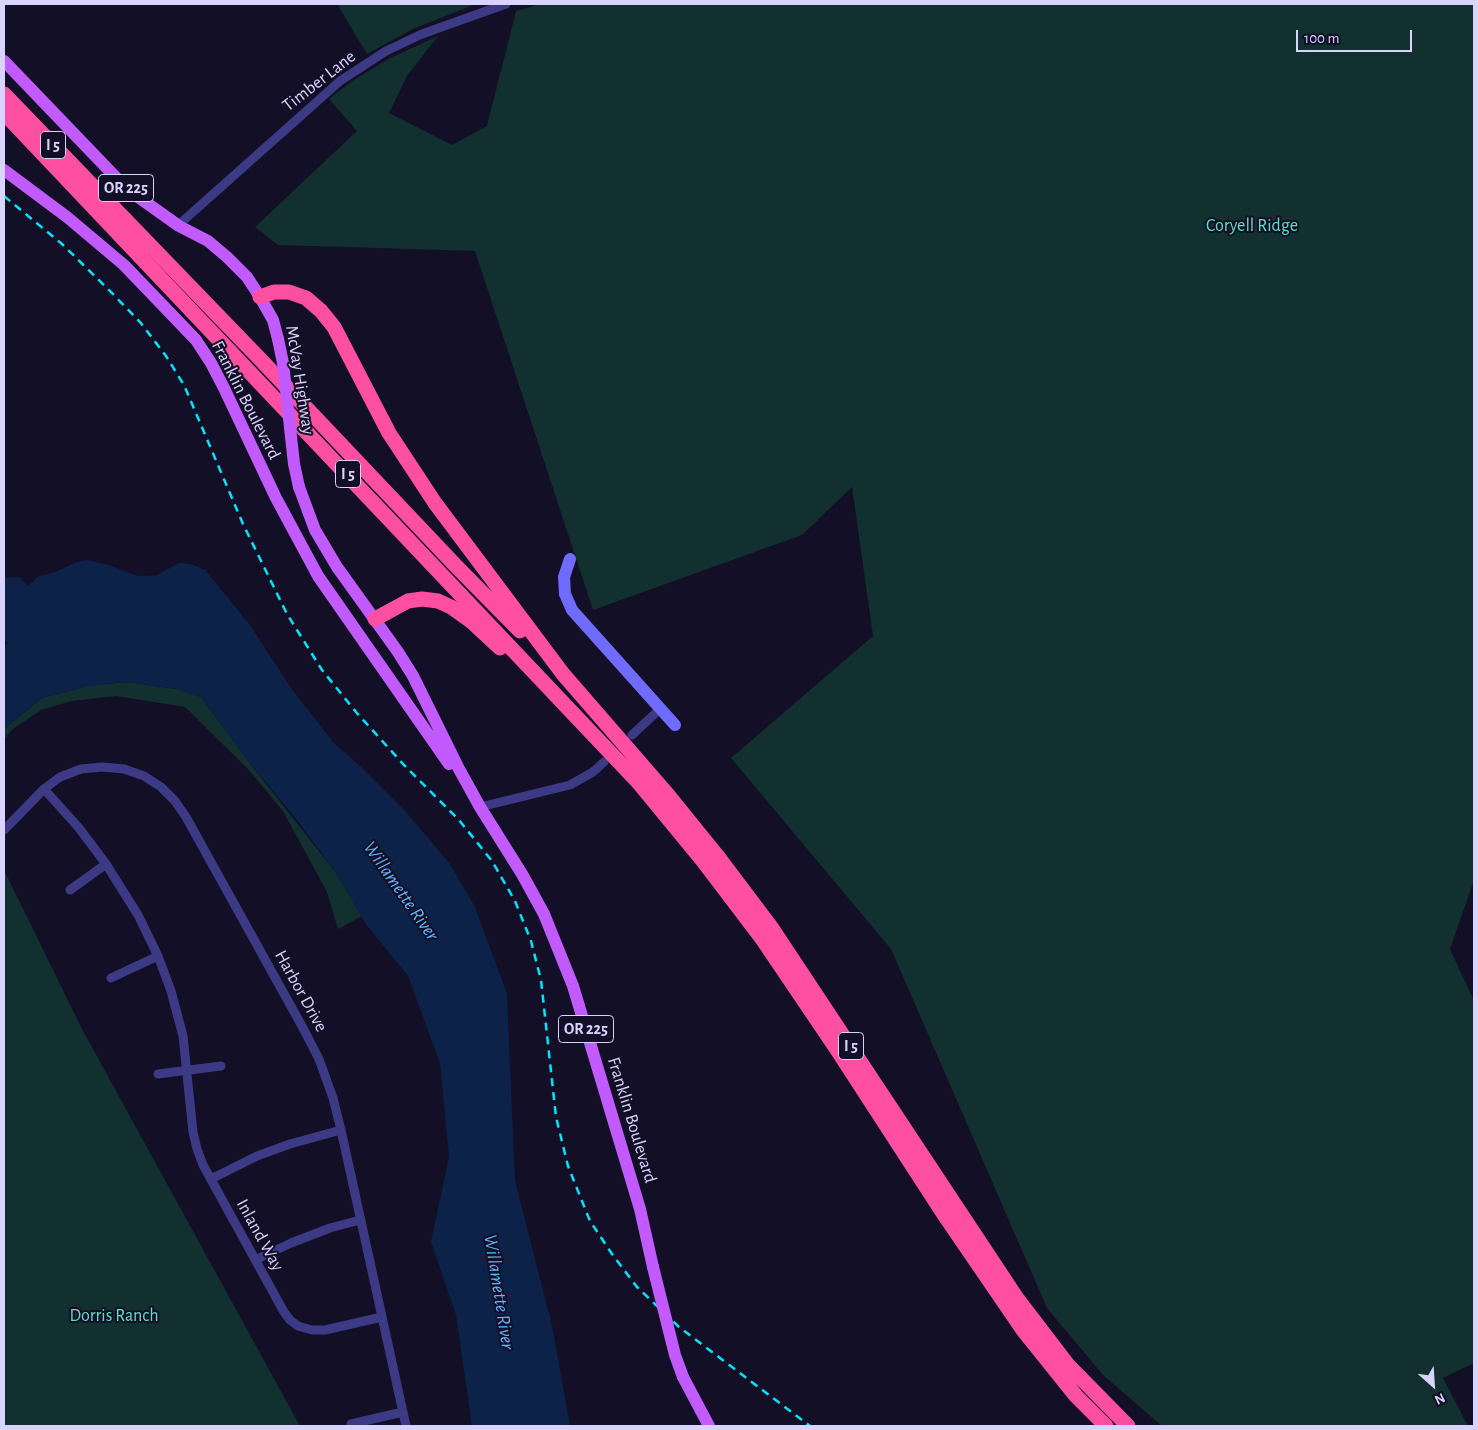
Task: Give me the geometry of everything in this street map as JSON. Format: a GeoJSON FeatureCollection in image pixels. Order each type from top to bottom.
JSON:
{"type":"FeatureCollection","features":[{"type":"Feature","properties":{"kind":"highway","name":"I 5"},"geometry":{"type":"LineString","coordinates":[[4,94],[260,359],[456,566],[564,674],[668,795],[772,927],[1016,1297],[1068,1365],[1128,1426]]}},
{"type":"Feature","properties":{"kind":"highway","name":"I 5"},"geometry":{"type":"LineString","coordinates":[[4,113],[638,782],[703,861],[763,940],[838,1051],[943,1213],[1023,1330],[1076,1396],[1106,1426]]}},
{"type":"Feature","properties":{"kind":"highway"},"geometry":{"type":"LineString","coordinates":[[260,298],[274,292],[289,292],[306,298],[321,311],[334,327],[389,433],[435,503],[564,674]]}},
{"type":"Feature","properties":{"kind":"highway"},"geometry":{"type":"LineString","coordinates":[[375,620],[408,601],[422,599],[438,601],[451,607],[472,622],[600,741]]}},
{"type":"Feature","properties":{"kind":"main road","name":"McVay Highway"},"geometry":{"type":"LineString","coordinates":[[4,61],[127,189],[179,226],[208,241],[247,277],[273,320],[278,339],[283,363],[294,464],[299,487],[316,530],[337,567],[375,620]]}},
{"type":"Feature","properties":{"kind":"main road","name":"Franklin Boulevard"},"geometry":{"type":"LineString","coordinates":[[4,170],[67,217],[124,265],[196,340],[224,388],[285,516],[318,576],[480,807]]}},
{"type":"Feature","properties":{"kind":"main road"},"geometry":{"type":"LineString","coordinates":[[348,620],[364,625],[375,620]]}},
{"type":"Feature","properties":{"kind":"main road","name":"Franklin Boulevard"},"geometry":{"type":"LineString","coordinates":[[375,620],[413,676],[480,807],[534,894],[567,969],[640,1209],[675,1354],[684,1377],[709,1426]]}},
{"type":"Feature","properties":{"kind":"street","name":"Timber Lane"},"geometry":{"type":"LineString","coordinates":[[179,226],[340,81],[386,52],[422,34],[506,4]]}},
{"type":"Feature","properties":{"kind":"street"},"geometry":{"type":"LineString","coordinates":[[570,559],[564,578],[565,594],[572,610],[675,725]]}},
{"type":"Feature","properties":{"kind":"street"},"geometry":{"type":"LineString","coordinates":[[632,735],[660,709]]}},
{"type":"Feature","properties":{"kind":"street"},"geometry":{"type":"LineString","coordinates":[[480,807],[570,785],[593,772],[604,762]]}},
{"type":"Feature","properties":{"kind":"street","name":"Harbor Drive"},"geometry":{"type":"LineString","coordinates":[[4,830],[44,789],[60,777],[81,769],[102,767],[124,769],[144,776],[161,786],[175,801],[307,1036],[327,1083],[341,1130],[406,1426]]}},
{"type":"Feature","properties":{"kind":"street","name":"Inland Way"},"geometry":{"type":"LineString","coordinates":[[44,789],[79,828],[106,864],[138,915],[158,956],[178,1014],[183,1036],[194,1132],[203,1165],[284,1312],[298,1326],[312,1330],[325,1330],[382,1317]]}},
{"type":"Feature","properties":{"kind":"street"},"geometry":{"type":"LineString","coordinates":[[70,890],[106,864]]}},
{"type":"Feature","properties":{"kind":"street"},"geometry":{"type":"LineString","coordinates":[[111,978],[158,956]]}},
{"type":"Feature","properties":{"kind":"street"},"geometry":{"type":"LineString","coordinates":[[158,1074],[222,1066]]}},
{"type":"Feature","properties":{"kind":"street"},"geometry":{"type":"LineString","coordinates":[[211,1179],[273,1150],[341,1130]]}},
{"type":"Feature","properties":{"kind":"street"},"geometry":{"type":"LineString","coordinates":[[255,1260],[290,1243],[330,1228],[360,1220]]}},
{"type":"Feature","properties":{"kind":"street"},"geometry":{"type":"LineString","coordinates":[[352,1424],[403,1412]]}},
{"type":"Feature","properties":{"kind":"green space"},"geometry":{"type":"Polygon","coordinates":[[[337,4],[476,4],[413,29],[367,54],[337,4]]]}},
{"type":"Feature","properties":{"kind":"green space","name":"Coryell Ridge"},"geometry":{"type":"Polygon","coordinates":[[[541,4],[1474,4],[1474,880],[1450,949],[1474,1001],[1474,1364],[1443,1378],[1468,1426],[1162,1426],[1103,1375],[1047,1308],[891,949],[731,758],[873,636],[852,487],[802,535],[593,610],[475,251],[278,245],[255,227],[357,131],[329,99],[352,81],[390,58],[438,36],[407,76],[389,113],[452,145],[487,126],[516,11],[541,4]]]}},
{"type":"Feature","properties":{"kind":"green space"},"geometry":{"type":"Polygon","coordinates":[[[126,682],[177,689],[201,697],[245,757],[336,873],[362,916],[338,929],[327,892],[283,811],[247,768],[185,707],[116,696],[72,701],[41,710],[13,729],[4,739],[4,729],[42,698],[88,686],[126,682]]]}},
{"type":"Feature","properties":{"kind":"green space","name":"Dorris Ranch"},"geometry":{"type":"Polygon","coordinates":[[[4,870],[82,1029],[300,1426],[4,1426],[4,870]]]}},
{"type":"Feature","properties":{"kind":"water","name":"Willamette River"},"geometry":{"type":"Polygon","coordinates":[[[87,560],[109,565],[138,576],[157,575],[179,563],[191,564],[205,570],[250,625],[291,688],[333,742],[407,813],[450,864],[475,907],[507,994],[515,1181],[552,1325],[570,1426],[472,1426],[456,1315],[431,1242],[449,1157],[440,1063],[408,976],[365,923],[336,873],[296,819],[245,757],[201,697],[177,689],[126,682],[88,686],[42,698],[4,729],[4,645],[9,643],[4,640],[4,578],[19,577],[28,586],[37,577],[87,560]]]}},
{"type":"Feature","properties":{"kind":"railway"},"geometry":{"type":"LineString","coordinates":[[4,196],[62,244],[110,291],[140,322],[166,356],[184,385],[243,524],[287,614],[322,670],[356,712],[404,765],[459,820],[492,861],[515,901],[531,941],[541,980],[556,1117],[568,1166],[590,1221],[637,1287],[679,1327],[810,1426]]}}]}
